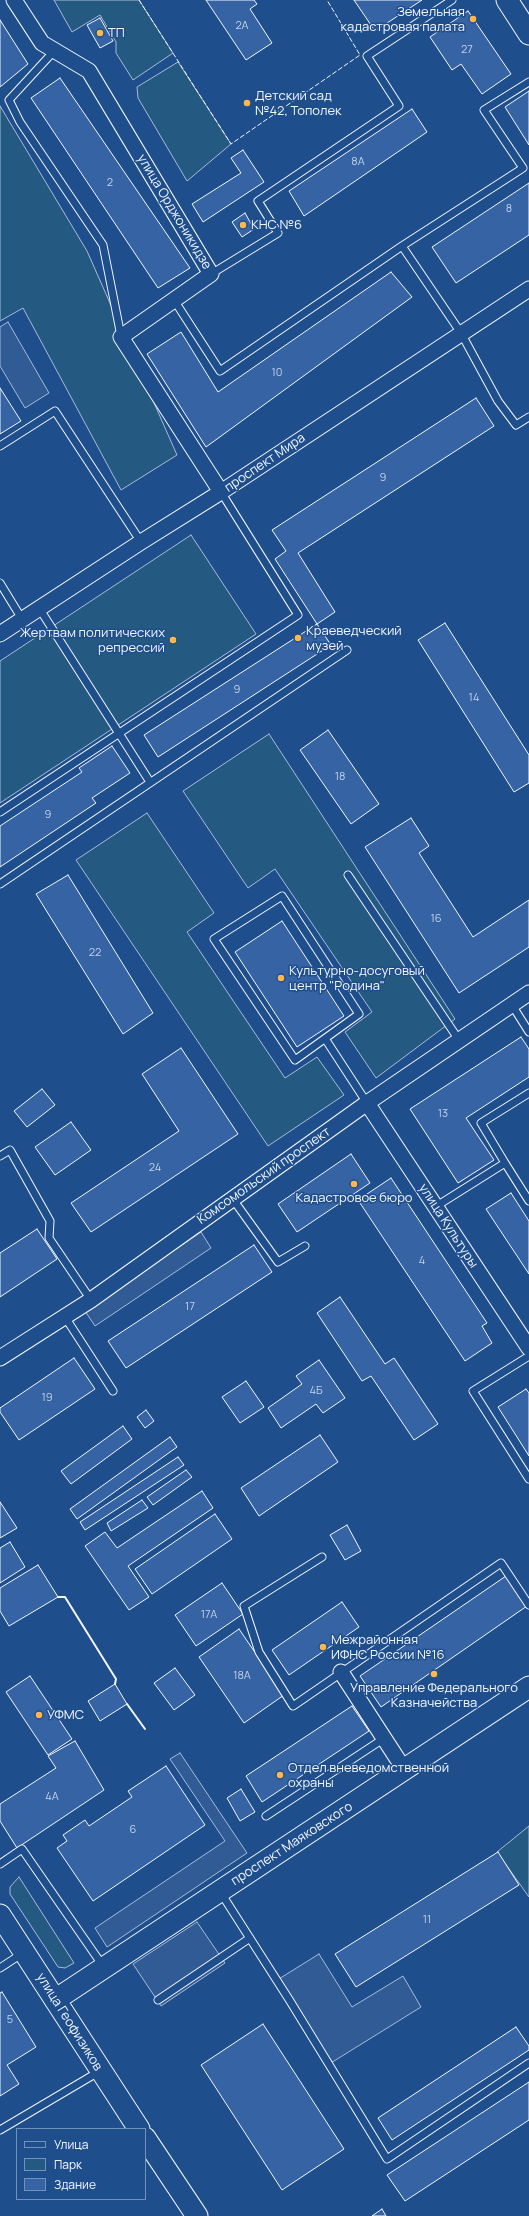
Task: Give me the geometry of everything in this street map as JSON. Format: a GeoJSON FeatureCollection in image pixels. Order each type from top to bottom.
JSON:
{"type":"FeatureCollection","features":[{"type":"Feature","properties":{"kind":"street","name":"улица Орджоникидзе"},"geometry":{"type":"LineString","coordinates":[[14,0],[42,43],[89,71],[211,274],[121,337]]}},
{"type":"Feature","properties":{"kind":"street"},"geometry":{"type":"LineString","coordinates":[[508,0],[529,34]]}},
{"type":"Feature","properties":{"kind":"street","name":"проспект Мира"},"geometry":{"type":"LineString","coordinates":[[0,634],[141,542],[222,492],[529,289]]}},
{"type":"Feature","properties":{"kind":"street"},"geometry":{"type":"LineString","coordinates":[[121,337],[222,492]]}},
{"type":"Feature","properties":{"kind":"street","name":"Комсомольский проспект"},"geometry":{"type":"LineString","coordinates":[[0,1358],[91,1300],[367,1103],[529,993]]}},
{"type":"Feature","properties":{"kind":"street","name":"улица Культуры"},"geometry":{"type":"LineString","coordinates":[[367,1103],[529,1348]]}},
{"type":"Feature","properties":{"kind":"street"},"geometry":{"type":"LineString","coordinates":[[341,1672],[404,1769]]}},
{"type":"Feature","properties":{"kind":"street","name":"проспект Маяковского"},"geometry":{"type":"LineString","coordinates":[[55,2000],[529,1687]]}},
{"type":"Feature","properties":{"kind":"street","name":"улица Геофизиков"},"geometry":{"type":"LineString","coordinates":[[0,1915],[138,2128]]}},
{"type":"Feature","properties":{"kind":"street"},"geometry":{"type":"LineString","coordinates":[[146,2140],[197,2216]]}},
{"type":"Feature","properties":{"kind":"lane"},"geometry":{"type":"LineString","coordinates":[[211,274],[278,233],[258,201],[400,106],[367,56],[452,0]]}},
{"type":"Feature","properties":{"kind":"lane"},"geometry":{"type":"LineString","coordinates":[[55,50],[9,100],[20,122],[103,245],[121,337]]}},
{"type":"Feature","properties":{"kind":"lane"},"geometry":{"type":"LineString","coordinates":[[174,300],[220,371],[402,246],[523,168],[484,110],[529,82]]}},
{"type":"Feature","properties":{"kind":"lane"},"geometry":{"type":"LineString","coordinates":[[402,246],[461,333],[498,401],[516,425],[529,417]]}},
{"type":"Feature","properties":{"kind":"lane"},"geometry":{"type":"LineString","coordinates":[[0,446],[55,411],[141,542]]}},
{"type":"Feature","properties":{"kind":"lane"},"geometry":{"type":"LineString","coordinates":[[0,812],[121,734],[156,707],[298,615],[222,492]]}},
{"type":"Feature","properties":{"kind":"lane"},"geometry":{"type":"LineString","coordinates":[[0,582],[22,619]]}},
{"type":"Feature","properties":{"kind":"lane"},"geometry":{"type":"LineString","coordinates":[[39,608],[121,734],[150,782]]}},
{"type":"Feature","properties":{"kind":"lane"},"geometry":{"type":"LineString","coordinates":[[0,884],[347,650]]}},
{"type":"Feature","properties":{"kind":"lane"},"geometry":{"type":"LineString","coordinates":[[348,875],[459,1040]]}},
{"type":"Feature","properties":{"kind":"lane"},"geometry":{"type":"LineString","coordinates":[[282,896],[359,1014],[326,1040],[295,1060],[214,939],[282,896]]}},
{"type":"Feature","properties":{"kind":"lane"},"geometry":{"type":"LineString","coordinates":[[512,1005],[529,1032]]}},
{"type":"Feature","properties":{"kind":"lane"},"geometry":{"type":"LineString","coordinates":[[326,1040],[367,1103]]}},
{"type":"Feature","properties":{"kind":"lane"},"geometry":{"type":"LineString","coordinates":[[529,1093],[481,1124],[529,1201]]}},
{"type":"Feature","properties":{"kind":"lane"},"geometry":{"type":"LineString","coordinates":[[0,1156],[10,1150],[50,1221],[50,1238],[91,1300]]}},
{"type":"Feature","properties":{"kind":"lane"},"geometry":{"type":"LineString","coordinates":[[435,1206],[506,1163]]}},
{"type":"Feature","properties":{"kind":"lane"},"geometry":{"type":"LineString","coordinates":[[232,1198],[278,1262],[305,1246]]}},
{"type":"Feature","properties":{"kind":"lane"},"geometry":{"type":"LineString","coordinates":[[65,1317],[113,1391]]}},
{"type":"Feature","properties":{"kind":"lane"},"geometry":{"type":"LineString","coordinates":[[529,1356],[473,1391],[529,1479]]}},
{"type":"Feature","properties":{"kind":"lane"},"geometry":{"type":"LineString","coordinates":[[322,1557],[244,1606],[259,1652],[293,1706],[501,1563],[526,1594],[529,1605]]}},
{"type":"Feature","properties":{"kind":"lane"},"geometry":{"type":"LineString","coordinates":[[266,1816],[384,1739]]}},
{"type":"Feature","properties":{"kind":"lane"},"geometry":{"type":"LineString","coordinates":[[0,1864],[22,1849],[104,1968]]}},
{"type":"Feature","properties":{"kind":"lane"},"geometry":{"type":"LineString","coordinates":[[220,1891],[387,2159],[529,2063]]}},
{"type":"Feature","properties":{"kind":"lane"},"geometry":{"type":"LineString","coordinates":[[158,2000],[250,1938]]}},
{"type":"Feature","properties":{"kind":"lane"},"geometry":{"type":"LineString","coordinates":[[0,1968],[24,1952]]}},
{"type":"Feature","properties":{"kind":"lane"},"geometry":{"type":"LineString","coordinates":[[0,2130],[100,2071]]}},
{"type":"Feature","properties":{"kind":"green space"},"geometry":{"type":"Polygon","coordinates":[[[54,0],[139,0],[173,53],[133,80],[116,53],[116,42],[100,15],[72,32],[54,0]]]}},
{"type":"Feature","properties":{"kind":"green space"},"geometry":{"type":"Polygon","coordinates":[[[178,62],[231,144],[187,181],[138,98],[137,87],[178,62]]]}},
{"type":"Feature","properties":{"kind":"green space"},"geometry":{"type":"Polygon","coordinates":[[[0,106],[87,251],[177,455],[121,490],[23,308],[0,321],[0,106]]]}},
{"type":"Feature","properties":{"kind":"green space"},"geometry":{"type":"Polygon","coordinates":[[[191,535],[256,634],[0,803],[0,661],[191,535]]]}},
{"type":"Feature","properties":{"kind":"green space"},"geometry":{"type":"Polygon","coordinates":[[[269,734],[455,1019],[376,1078],[345,1032],[372,1012],[275,869],[248,888],[183,791],[269,734]]]}},
{"type":"Feature","properties":{"kind":"green space"},"geometry":{"type":"Polygon","coordinates":[[[147,813],[214,913],[187,932],[285,1078],[317,1057],[344,1095],[268,1146],[76,860],[147,813]]]}},
{"type":"Feature","properties":{"kind":"green space"},"geometry":{"type":"Polygon","coordinates":[[[529,1826],[529,1897],[497,1852],[529,1826]]]}},
{"type":"Feature","properties":{"kind":"green space"},"geometry":{"type":"Polygon","coordinates":[[[19,1877],[74,1963],[65,1968],[58,1967],[10,1894],[10,1887],[19,1877]]]}},
{"type":"Feature","properties":{"kind":"shaded area"},"geometry":{"type":"Polygon","coordinates":[[[8,322],[49,393],[25,408],[0,366],[0,327],[8,322]]]}},
{"type":"Feature","properties":{"kind":"shaded area"},"geometry":{"type":"Polygon","coordinates":[[[201,1232],[211,1248],[95,1326],[85,1311],[201,1232]]]}},
{"type":"Feature","properties":{"kind":"shaded area"},"geometry":{"type":"Polygon","coordinates":[[[180,1753],[247,1853],[107,1947],[95,1928],[225,1841],[170,1759],[180,1753]]]}},
{"type":"Feature","properties":{"kind":"shaded area"},"geometry":{"type":"Polygon","coordinates":[[[197,1922],[225,1963],[161,2006],[133,1964],[197,1922]]]}},
{"type":"Feature","properties":{"kind":"shaded area"},"geometry":{"type":"Polygon","coordinates":[[[319,1954],[352,2007],[403,1976],[421,2007],[326,2066],[274,1982],[319,1954]]]}},
{"type":"Feature","properties":{"kind":"building"},"geometry":{"type":"Polygon","coordinates":[[[206,0],[254,0],[257,4],[250,9],[272,43],[246,60],[206,0]]]}},
{"type":"Feature","properties":{"kind":"building"},"geometry":{"type":"Polygon","coordinates":[[[354,0],[422,0],[375,31],[354,0]]]}},
{"type":"Feature","properties":{"kind":"building"},"geometry":{"type":"Polygon","coordinates":[[[468,11],[511,74],[482,94],[461,64],[452,70],[430,37],[468,11]]]}},
{"type":"Feature","properties":{"kind":"building","name":"ТП"},"geometry":{"type":"Polygon","coordinates":[[[100,18],[113,41],[100,48],[87,25],[100,18]]]}},
{"type":"Feature","properties":{"kind":"building"},"geometry":{"type":"Polygon","coordinates":[[[0,20],[28,64],[0,87],[0,20]]]}},
{"type":"Feature","properties":{"kind":"building"},"geometry":{"type":"Polygon","coordinates":[[[60,78],[190,268],[158,288],[31,98],[60,78]]]}},
{"type":"Feature","properties":{"kind":"building"},"geometry":{"type":"Polygon","coordinates":[[[529,91],[529,145],[505,107],[529,91]]]}},
{"type":"Feature","properties":{"kind":"building"},"geometry":{"type":"Polygon","coordinates":[[[412,109],[427,132],[304,216],[289,191],[412,109]]]}},
{"type":"Feature","properties":{"kind":"building"},"geometry":{"type":"Polygon","coordinates":[[[243,150],[264,182],[203,222],[192,204],[241,173],[231,158],[243,150]]]}},
{"type":"Feature","properties":{"kind":"building"},"geometry":{"type":"Polygon","coordinates":[[[529,183],[529,235],[456,283],[432,247],[529,183]]]}},
{"type":"Feature","properties":{"kind":"building","name":"КНС №6"},"geometry":{"type":"Polygon","coordinates":[[[245,213],[254,229],[242,237],[232,222],[245,213]]]}},
{"type":"Feature","properties":{"kind":"building"},"geometry":{"type":"Polygon","coordinates":[[[391,272],[412,297],[206,447],[147,354],[181,332],[218,392],[391,272]]]}},
{"type":"Feature","properties":{"kind":"building"},"geometry":{"type":"Polygon","coordinates":[[[0,388],[21,421],[0,434],[0,388]]]}},
{"type":"Feature","properties":{"kind":"building"},"geometry":{"type":"Polygon","coordinates":[[[476,398],[494,426],[298,553],[335,612],[317,624],[275,559],[286,551],[272,530],[476,398]]]}},
{"type":"Feature","properties":{"kind":"building"},"geometry":{"type":"Polygon","coordinates":[[[445,623],[529,755],[529,783],[514,792],[418,640],[445,623]]]}},
{"type":"Feature","properties":{"kind":"building"},"geometry":{"type":"Polygon","coordinates":[[[317,624],[331,645],[158,757],[144,735],[317,624]]]}},
{"type":"Feature","properties":{"kind":"building"},"geometry":{"type":"Polygon","coordinates":[[[328,730],[379,804],[351,824],[300,750],[328,730]]]}},
{"type":"Feature","properties":{"kind":"building"},"geometry":{"type":"Polygon","coordinates":[[[112,746],[130,773],[92,798],[96,803],[0,867],[0,826],[82,772],[79,768],[112,746]]]}},
{"type":"Feature","properties":{"kind":"building"},"geometry":{"type":"Polygon","coordinates":[[[411,818],[429,846],[419,853],[473,937],[529,900],[529,947],[459,993],[365,847],[411,818]]]}},
{"type":"Feature","properties":{"kind":"building"},"geometry":{"type":"Polygon","coordinates":[[[68,875],[153,1013],[123,1034],[36,894],[68,875]]]}},
{"type":"Feature","properties":{"kind":"building","name":"Культурно-досуговый центр \"Родина\""},"geometry":{"type":"Polygon","coordinates":[[[282,921],[344,1016],[297,1047],[235,952],[282,921]]]}},
{"type":"Feature","properties":{"kind":"building"},"geometry":{"type":"Polygon","coordinates":[[[521,1037],[529,1049],[529,1077],[466,1118],[494,1160],[458,1183],[410,1109],[521,1037]]]}},
{"type":"Feature","properties":{"kind":"building"},"geometry":{"type":"Polygon","coordinates":[[[181,1048],[238,1134],[91,1232],[71,1203],[179,1131],[142,1074],[181,1048]]]}},
{"type":"Feature","properties":{"kind":"building"},"geometry":{"type":"Polygon","coordinates":[[[42,1089],[55,1105],[27,1127],[14,1111],[42,1089]]]}},
{"type":"Feature","properties":{"kind":"building"},"geometry":{"type":"Polygon","coordinates":[[[71,1122],[91,1150],[55,1175],[35,1147],[71,1122]]]}},
{"type":"Feature","properties":{"kind":"building"},"geometry":{"type":"Polygon","coordinates":[[[351,1154],[370,1183],[297,1232],[278,1204],[351,1154]]]}},
{"type":"Feature","properties":{"kind":"building"},"geometry":{"type":"Polygon","coordinates":[[[391,1178],[487,1323],[482,1326],[492,1343],[465,1361],[358,1200],[391,1178]]]}},
{"type":"Feature","properties":{"kind":"building"},"geometry":{"type":"Polygon","coordinates":[[[511,1193],[529,1221],[529,1274],[486,1209],[511,1193]]]}},
{"type":"Feature","properties":{"kind":"building"},"geometry":{"type":"Polygon","coordinates":[[[37,1229],[57,1259],[0,1297],[0,1253],[37,1229]]]}},
{"type":"Feature","properties":{"kind":"building"},"geometry":{"type":"Polygon","coordinates":[[[254,1245],[272,1272],[126,1368],[108,1341],[254,1245]]]}},
{"type":"Feature","properties":{"kind":"building"},"geometry":{"type":"Polygon","coordinates":[[[340,1297],[385,1364],[394,1358],[438,1424],[414,1440],[371,1376],[362,1381],[317,1313],[340,1297]]]}},
{"type":"Feature","properties":{"kind":"building"},"geometry":{"type":"Polygon","coordinates":[[[74,1358],[95,1389],[19,1440],[0,1412],[0,1408],[74,1358]]]}},
{"type":"Feature","properties":{"kind":"building"},"geometry":{"type":"Polygon","coordinates":[[[319,1360],[345,1398],[323,1413],[316,1404],[281,1428],[268,1408],[302,1384],[296,1376],[319,1360]]]}},
{"type":"Feature","properties":{"kind":"building"},"geometry":{"type":"Polygon","coordinates":[[[246,1381],[264,1407],[240,1423],[222,1397],[246,1381]]]}},
{"type":"Feature","properties":{"kind":"building"},"geometry":{"type":"Polygon","coordinates":[[[526,1389],[529,1393],[529,1456],[498,1407],[526,1389]]]}},
{"type":"Feature","properties":{"kind":"building"},"geometry":{"type":"Polygon","coordinates":[[[146,1410],[154,1421],[145,1428],[137,1417],[146,1410]]]}},
{"type":"Feature","properties":{"kind":"building"},"geometry":{"type":"Polygon","coordinates":[[[123,1426],[132,1439],[71,1484],[61,1471],[123,1426]]]}},
{"type":"Feature","properties":{"kind":"building"},"geometry":{"type":"Polygon","coordinates":[[[320,1435],[338,1462],[259,1516],[241,1488],[320,1435]]]}},
{"type":"Feature","properties":{"kind":"building"},"geometry":{"type":"Polygon","coordinates":[[[170,1437],[177,1447],[77,1519],[70,1509],[170,1437]]]}},
{"type":"Feature","properties":{"kind":"building"},"geometry":{"type":"Polygon","coordinates":[[[178,1457],[184,1465],[85,1530],[80,1522],[178,1457]]]}},
{"type":"Feature","properties":{"kind":"building"},"geometry":{"type":"Polygon","coordinates":[[[186,1470],[192,1477],[153,1505],[147,1497],[186,1470]]]}},
{"type":"Feature","properties":{"kind":"building"},"geometry":{"type":"Polygon","coordinates":[[[202,1491],[213,1508],[128,1566],[149,1597],[129,1610],[85,1546],[105,1532],[117,1548],[202,1491]]]}},
{"type":"Feature","properties":{"kind":"building"},"geometry":{"type":"Polygon","coordinates":[[[142,1500],[148,1508],[111,1531],[107,1523],[142,1500]]]}},
{"type":"Feature","properties":{"kind":"building"},"geometry":{"type":"Polygon","coordinates":[[[0,1502],[17,1528],[0,1538],[0,1502]]]}},
{"type":"Feature","properties":{"kind":"building"},"geometry":{"type":"Polygon","coordinates":[[[215,1514],[232,1539],[152,1594],[135,1569],[215,1514]]]}},
{"type":"Feature","properties":{"kind":"building"},"geometry":{"type":"Polygon","coordinates":[[[347,1525],[361,1551],[345,1560],[330,1535],[347,1525]]]}},
{"type":"Feature","properties":{"kind":"building"},"geometry":{"type":"Polygon","coordinates":[[[10,1542],[25,1567],[0,1583],[0,1548],[10,1542]]]}},
{"type":"Feature","properties":{"kind":"building"},"geometry":{"type":"Polygon","coordinates":[[[38,1565],[58,1597],[9,1626],[0,1611],[0,1588],[38,1565]]]}},
{"type":"Feature","properties":{"kind":"building"},"geometry":{"type":"Polygon","coordinates":[[[506,1576],[527,1606],[381,1707],[360,1676],[506,1576]]]}},
{"type":"Feature","properties":{"kind":"building"},"geometry":{"type":"Polygon","coordinates":[[[222,1583],[243,1614],[196,1646],[175,1615],[222,1583]]]}},
{"type":"Feature","properties":{"kind":"building"},"geometry":{"type":"Polygon","coordinates":[[[342,1602],[359,1627],[289,1675],[272,1650],[342,1602]]]}},
{"type":"Feature","properties":{"kind":"building"},"geometry":{"type":"Polygon","coordinates":[[[239,1629],[284,1695],[244,1723],[199,1657],[239,1629]]]}},
{"type":"Feature","properties":{"kind":"building"},"geometry":{"type":"Polygon","coordinates":[[[175,1668],[195,1695],[174,1710],[154,1683],[175,1668]]]}},
{"type":"Feature","properties":{"kind":"building","name":"УФМС"},"geometry":{"type":"Polygon","coordinates":[[[30,1676],[72,1739],[48,1755],[6,1692],[30,1676]]]}},
{"type":"Feature","properties":{"kind":"building"},"geometry":{"type":"Polygon","coordinates":[[[115,1684],[127,1704],[100,1721],[88,1701],[115,1684]]]}},
{"type":"Feature","properties":{"kind":"building"},"geometry":{"type":"Polygon","coordinates":[[[352,1706],[369,1731],[262,1802],[246,1776],[352,1706]]]}},
{"type":"Feature","properties":{"kind":"building"},"geometry":{"type":"Polygon","coordinates":[[[75,1741],[104,1790],[17,1848],[0,1821],[0,1804],[56,1768],[48,1756],[75,1741]]]}},
{"type":"Feature","properties":{"kind":"building"},"geometry":{"type":"Polygon","coordinates":[[[166,1766],[205,1825],[93,1901],[57,1848],[67,1841],[63,1835],[85,1820],[89,1826],[132,1797],[128,1791],[166,1766]]]}},
{"type":"Feature","properties":{"kind":"building"},"geometry":{"type":"Polygon","coordinates":[[[241,1789],[255,1812],[240,1821],[227,1798],[241,1789]]]}},
{"type":"Feature","properties":{"kind":"building"},"geometry":{"type":"Polygon","coordinates":[[[498,1852],[519,1885],[356,1987],[335,1954],[498,1852]]]}},
{"type":"Feature","properties":{"kind":"building"},"geometry":{"type":"Polygon","coordinates":[[[2,1992],[36,2047],[7,2065],[19,2084],[0,2096],[0,1993],[2,1992]]]}},
{"type":"Feature","properties":{"kind":"building"},"geometry":{"type":"Polygon","coordinates":[[[263,2024],[344,2149],[282,2190],[201,2065],[263,2024]]]}},
{"type":"Feature","properties":{"kind":"building"},"geometry":{"type":"Polygon","coordinates":[[[516,2027],[529,2046],[529,2050],[392,2140],[378,2118],[516,2027]]]}},
{"type":"Feature","properties":{"kind":"building"},"geometry":{"type":"Polygon","coordinates":[[[529,2082],[529,2120],[405,2201],[387,2175],[529,2082]]]}},
{"type":"Feature","properties":{"kind":"building"},"geometry":{"type":"Polygon","coordinates":[[[382,2209],[386,2216],[372,2216],[382,2209]]]}},
{"type":"Feature","properties":{"kind":"fence"},"geometry":{"type":"LineString","coordinates":[[139,0],[231,144],[360,55],[327,0]]}},
{"type":"Feature","properties":{"kind":"wall"},"geometry":{"type":"LineString","coordinates":[[58,1597],[65,1597],[116,1679],[115,1684]]}},
{"type":"Feature","properties":{"kind":"wall"},"geometry":{"type":"LineString","coordinates":[[127,1704],[145,1729]]}},
{"type":"Feature","properties":{"kind":"place","name":"Земельная кадастровая палата"},"geometry":{"type":"Point","coordinates":[473,19]}},
{"type":"Feature","properties":{"kind":"place","name":"ТП"},"geometry":{"type":"Point","coordinates":[100,33]}},
{"type":"Feature","properties":{"kind":"place","name":"Детский сад №42, Тополек"},"geometry":{"type":"Point","coordinates":[247,103]}},
{"type":"Feature","properties":{"kind":"place","name":"КНС №6"},"geometry":{"type":"Point","coordinates":[243,225]}},
{"type":"Feature","properties":{"kind":"place","name":"Краеведческий музей"},"geometry":{"type":"Point","coordinates":[298,638]}},
{"type":"Feature","properties":{"kind":"place","name":"Жертвам политических репрессий"},"geometry":{"type":"Point","coordinates":[173,640]}},
{"type":"Feature","properties":{"kind":"place","name":"Культурно-досуговый центр \"Родина\""},"geometry":{"type":"Point","coordinates":[281,978]}},
{"type":"Feature","properties":{"kind":"place","name":"Кадастровое бюро"},"geometry":{"type":"Point","coordinates":[354,1184]}},
{"type":"Feature","properties":{"kind":"place","name":"Межрайонная ИФНС России №16"},"geometry":{"type":"Point","coordinates":[323,1647]}},
{"type":"Feature","properties":{"kind":"place","name":"Управление Федерального Казначейства"},"geometry":{"type":"Point","coordinates":[434,1674]}},
{"type":"Feature","properties":{"kind":"place","name":"УФМС"},"geometry":{"type":"Point","coordinates":[39,1715]}},
{"type":"Feature","properties":{"kind":"place","name":"Отдел вневедомственной охраны"},"geometry":{"type":"Point","coordinates":[280,1775]}}]}
